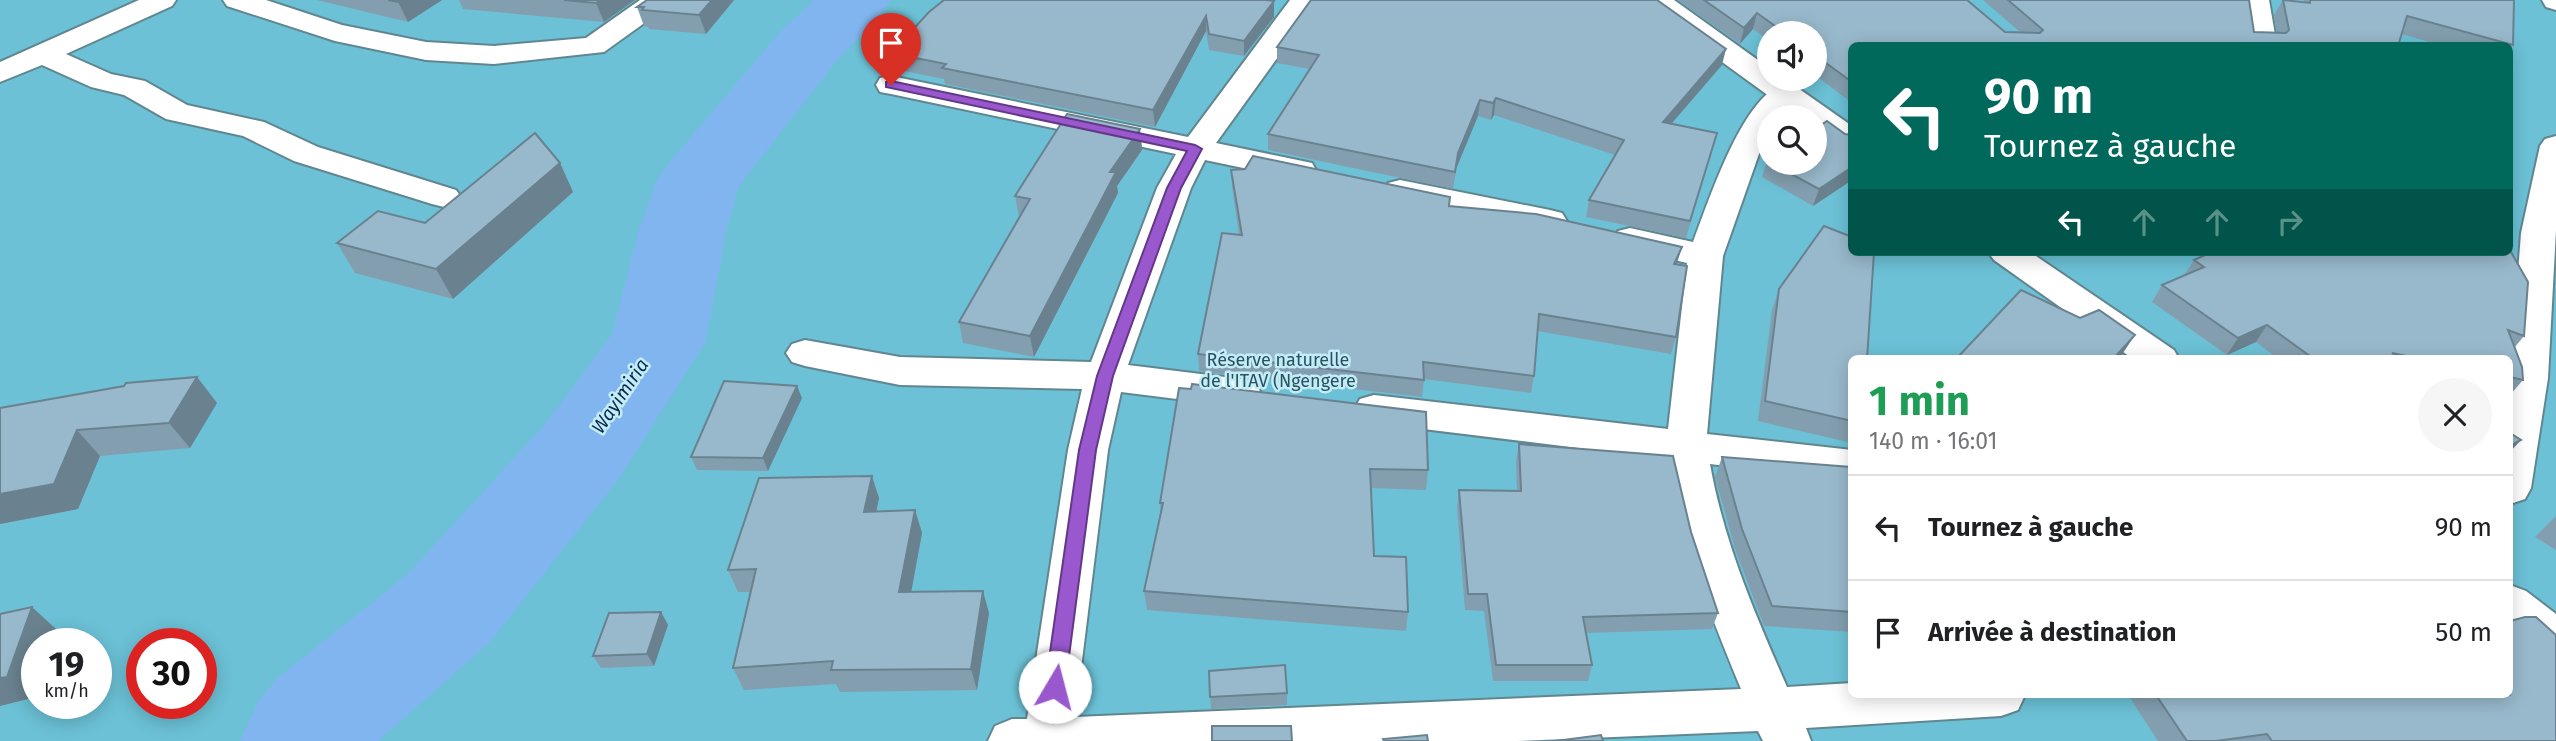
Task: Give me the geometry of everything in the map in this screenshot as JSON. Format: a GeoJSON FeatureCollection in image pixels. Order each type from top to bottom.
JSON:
{"type":"FeatureCollection","features":[{"type":"Feature","properties":{"kind":"street"},"geometry":{"type":"LineString","coordinates":[[0,74],[162,0]]}},
{"type":"Feature","properties":{"kind":"street"},"geometry":{"type":"LineString","coordinates":[[237,0],[335,32],[426,51],[494,55],[594,46],[658,0]]}},
{"type":"Feature","properties":{"kind":"street"},"geometry":{"type":"LineString","coordinates":[[1305,0],[1195,149],[1174,188],[1105,376],[1088,450],[1036,740],[1780,725],[1979,698]]}},
{"type":"Feature","properties":{"kind":"street"},"geometry":{"type":"LineString","coordinates":[[1655,0],[1848,138]]}},
{"type":"Feature","properties":{"kind":"street"},"geometry":{"type":"LineString","coordinates":[[2255,0],[2261,42]]}},
{"type":"Feature","properties":{"kind":"street"},"geometry":{"type":"LineString","coordinates":[[43,54],[102,81],[134,88],[177,112],[253,130],[306,154],[444,197]]}},
{"type":"Feature","properties":{"kind":"street"},"geometry":{"type":"LineString","coordinates":[[891,85],[1332,176]]}},
{"type":"Feature","properties":{"kind":"street"},"geometry":{"type":"LineString","coordinates":[[1780,725],[1710,555],[1696,505],[1686,446],[1705,256],[1744,151],[1766,116],[1787,94]]}},
{"type":"Feature","properties":{"kind":"street"},"geometry":{"type":"LineString","coordinates":[[2513,471],[2529,378],[2534,233],[2556,146]]}},
{"type":"Feature","properties":{"kind":"street"},"geometry":{"type":"LineString","coordinates":[[1371,184],[1705,256]]}},
{"type":"Feature","properties":{"kind":"street"},"geometry":{"type":"LineString","coordinates":[[2012,256],[2154,355]]}},
{"type":"Feature","properties":{"kind":"street"},"geometry":{"type":"LineString","coordinates":[[805,353],[900,371],[1105,376],[1271,396]]}},
{"type":"Feature","properties":{"kind":"street"},"geometry":{"type":"LineString","coordinates":[[1340,404],[1848,466]]}},
{"type":"Feature","properties":{"kind":"street"},"geometry":{"type":"LineString","coordinates":[[2513,606],[2556,640]]}},
{"type":"Feature","properties":{"kind":"green space","name":"Réserve naturelle de l'ITAV (Ngengere"},"geometry":{"type":"Polygon","coordinates":[[[0,0],[2556,0],[2556,741],[0,741],[0,0]]]}},
{"type":"Feature","properties":{"kind":"building"},"geometry":{"type":"Polygon","coordinates":[[[564,0],[600,0],[596,3],[564,0]]]}},
{"type":"Feature","properties":{"kind":"building"},"geometry":{"type":"Polygon","coordinates":[[[647,0],[712,0],[699,15],[642,10],[644,7],[637,7],[647,0]]]}},
{"type":"Feature","properties":{"kind":"building"},"geometry":{"type":"Polygon","coordinates":[[[944,0],[1274,1],[1244,41],[1209,34],[1206,16],[1153,110],[942,68],[946,64],[891,53],[929,12],[944,0]]]}},
{"type":"Feature","properties":{"kind":"building"},"geometry":{"type":"Polygon","coordinates":[[[1311,0],[1657,0],[1726,49],[1663,122],[1717,133],[1690,221],[1589,200],[1624,140],[1496,98],[1493,103],[1480,100],[1458,153],[1455,172],[1268,134],[1319,55],[1277,47],[1311,0]]]}},
{"type":"Feature","properties":{"kind":"building"},"geometry":{"type":"Polygon","coordinates":[[[1704,0],[1967,0],[2005,32],[2040,33],[2043,30],[2008,0],[2249,0],[2254,32],[2286,33],[2289,30],[2283,0],[2310,3],[2310,0],[2514,0],[2513,45],[2513,42],[2502,42],[2407,16],[2399,42],[1848,42],[1848,79],[1827,64],[1827,21],[1768,21],[1757,13],[1744,28],[1704,0]]]}},
{"type":"Feature","properties":{"kind":"building"},"geometry":{"type":"Polygon","coordinates":[[[1067,114],[1140,129],[1110,172],[1116,172],[1030,336],[959,322],[1030,199],[1015,196],[1067,114]]]}},
{"type":"Feature","properties":{"kind":"building"},"geometry":{"type":"Polygon","coordinates":[[[1827,121],[1848,134],[1848,170],[1819,189],[1793,175],[1827,175],[1827,121]]]}},
{"type":"Feature","properties":{"kind":"building"},"geometry":{"type":"Polygon","coordinates":[[[535,133],[560,163],[436,269],[337,243],[378,211],[425,223],[535,133]]]}},
{"type":"Feature","properties":{"kind":"building"},"geometry":{"type":"Polygon","coordinates":[[[1253,156],[1450,197],[1449,206],[1536,214],[1682,247],[1674,264],[1687,266],[1676,337],[1539,314],[1534,376],[1423,362],[1424,380],[1198,354],[1222,233],[1242,235],[1231,170],[1245,169],[1253,156]]]}},
{"type":"Feature","properties":{"kind":"building"},"geometry":{"type":"Polygon","coordinates":[[[1824,226],[1848,235],[1848,256],[1874,256],[1867,355],[1848,355],[1848,420],[1765,401],[1779,289],[1824,226]]]}},
{"type":"Feature","properties":{"kind":"building"},"geometry":{"type":"Polygon","coordinates":[[[2203,256],[2513,256],[2528,282],[2524,336],[2508,330],[2522,367],[2523,380],[2513,378],[2513,355],[2308,355],[2267,325],[2238,338],[2162,285],[2204,267],[2194,260],[2203,256]]]}},
{"type":"Feature","properties":{"kind":"building"},"geometry":{"type":"Polygon","coordinates":[[[2021,290],[2080,318],[2099,310],[2135,335],[2117,355],[1960,355],[2021,290]]]}},
{"type":"Feature","properties":{"kind":"building"},"geometry":{"type":"Polygon","coordinates":[[[197,377],[169,423],[77,430],[54,484],[0,494],[0,408],[124,386],[126,383],[197,377]]]}},
{"type":"Feature","properties":{"kind":"building"},"geometry":{"type":"Polygon","coordinates":[[[724,381],[797,386],[763,458],[691,457],[724,381]]]}},
{"type":"Feature","properties":{"kind":"building"},"geometry":{"type":"Polygon","coordinates":[[[1192,384],[1426,412],[1428,470],[1370,469],[1374,556],[1406,557],[1408,612],[1144,591],[1163,503],[1160,503],[1179,388],[1191,389],[1192,384]]]}},
{"type":"Feature","properties":{"kind":"building"},"geometry":{"type":"Polygon","coordinates":[[[2513,435],[2521,440],[2513,444],[2513,435]]]}},
{"type":"Feature","properties":{"kind":"building"},"geometry":{"type":"Polygon","coordinates":[[[1519,444],[1673,456],[1691,532],[1718,613],[1583,617],[1592,665],[1496,665],[1487,594],[1468,594],[1459,490],[1521,491],[1519,444]]]}},
{"type":"Feature","properties":{"kind":"building"},"geometry":{"type":"Polygon","coordinates":[[[1722,457],[1848,467],[1848,612],[1772,606],[1742,529],[1722,457]]]}},
{"type":"Feature","properties":{"kind":"building"},"geometry":{"type":"Polygon","coordinates":[[[872,476],[864,512],[915,510],[899,592],[983,591],[971,669],[831,670],[833,661],[733,668],[756,569],[728,570],[759,478],[872,476]]]}},
{"type":"Feature","properties":{"kind":"building"},"geometry":{"type":"Polygon","coordinates":[[[32,607],[24,628],[21,628],[21,638],[7,677],[0,678],[0,614],[32,607]]]}},
{"type":"Feature","properties":{"kind":"building"},"geometry":{"type":"Polygon","coordinates":[[[661,612],[647,654],[593,656],[609,613],[661,612]]]}},
{"type":"Feature","properties":{"kind":"building"},"geometry":{"type":"Polygon","coordinates":[[[2536,617],[2556,635],[2556,741],[2272,741],[2267,734],[2216,741],[2187,741],[2158,698],[2513,698],[2513,620],[2536,617]]]}},
{"type":"Feature","properties":{"kind":"building"},"geometry":{"type":"Polygon","coordinates":[[[1285,665],[1287,693],[1210,697],[1209,671],[1285,665]]]}},
{"type":"Feature","properties":{"kind":"building"},"geometry":{"type":"Polygon","coordinates":[[[1212,726],[1291,726],[1292,741],[1212,741],[1212,726]]]}},
{"type":"Feature","properties":{"kind":"building"},"geometry":{"type":"Polygon","coordinates":[[[1427,735],[1428,741],[1383,739],[1427,735]]]}},
{"type":"Feature","properties":{"kind":"building"},"geometry":{"type":"Polygon","coordinates":[[[1601,735],[1603,741],[1556,741],[1601,735]]]}},
{"type":"Feature","properties":{"kind":"waterway","name":"Wayimiria"},"geometry":{"type":"LineString","coordinates":[[302,741],[319,717],[448,609],[583,450],[658,341],[682,233],[698,182],[807,48],[855,0]]}},
{"type":"Feature","properties":{"kind":"route"},"geometry":{"type":"LineString","coordinates":[[891,85],[1195,149],[1174,188],[1105,376],[1088,450],[1055,687]]}}]}
